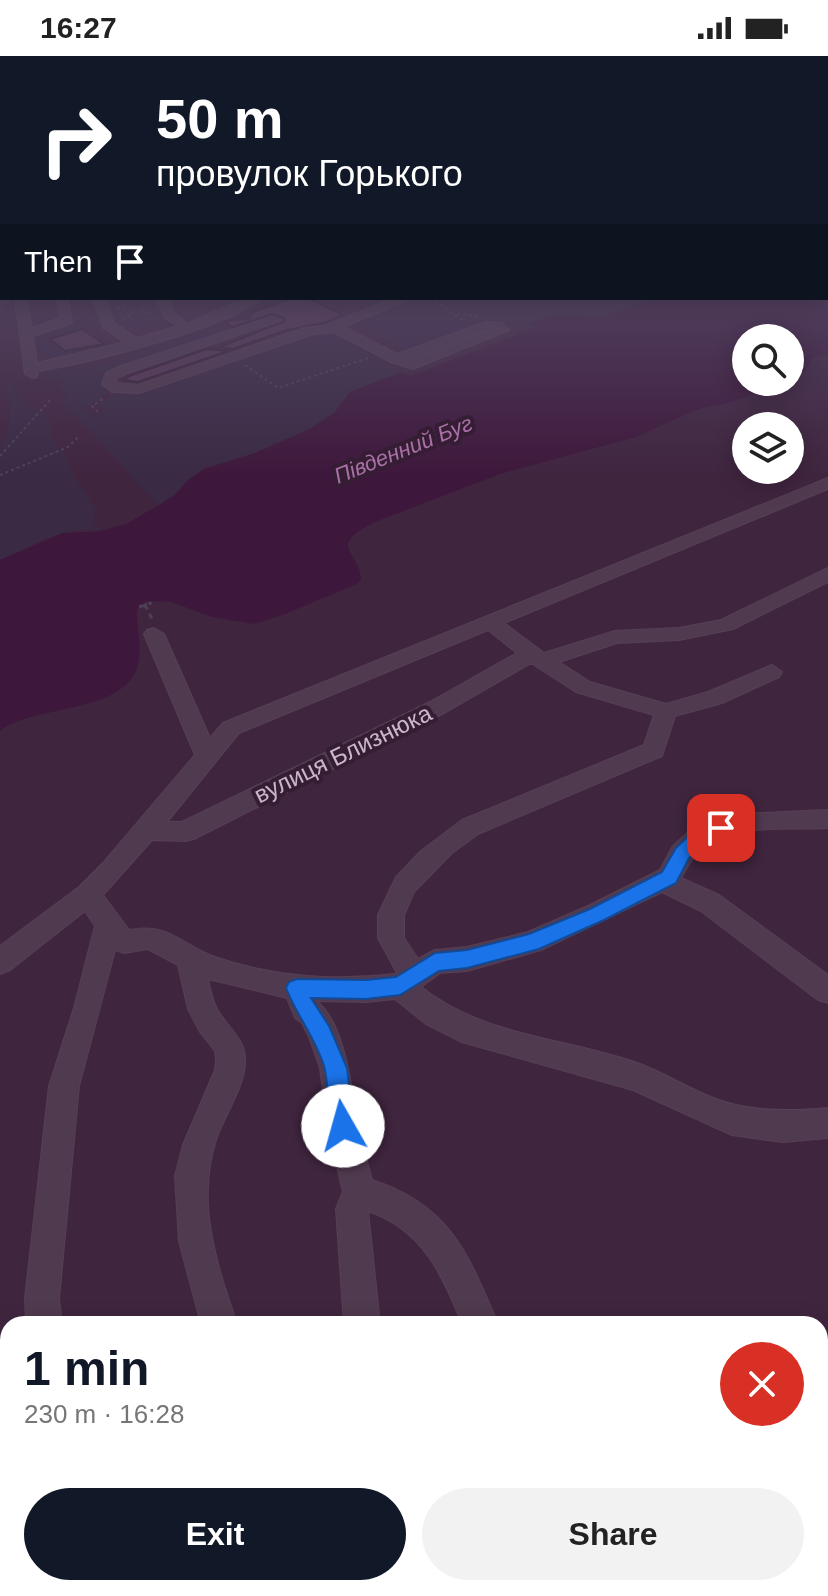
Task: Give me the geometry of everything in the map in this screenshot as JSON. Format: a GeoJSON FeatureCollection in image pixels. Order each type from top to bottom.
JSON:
{"type":"FeatureCollection","features":[{"type":"Feature","properties":{"kind":"street"},"geometry":{"type":"LineString","coordinates":[[29,333],[26,334],[31,369]]}},
{"type":"Feature","properties":{"kind":"street"},"geometry":{"type":"LineString","coordinates":[[129,333],[142,338]]}},
{"type":"Feature","properties":{"kind":"street"},"geometry":{"type":"LineString","coordinates":[[31,369],[160,333]]}},
{"type":"Feature","properties":{"kind":"street"},"geometry":{"type":"LineString","coordinates":[[31,369],[68,362],[160,333]]}},
{"type":"Feature","properties":{"kind":"street"},"geometry":{"type":"LineString","coordinates":[[237,333],[116,373],[109,380],[117,389],[139,389],[304,333]]}},
{"type":"Feature","properties":{"kind":"street"},"geometry":{"type":"LineString","coordinates":[[345,333],[409,365],[421,364],[496,333]]}},
{"type":"Feature","properties":{"kind":"street"},"geometry":{"type":"LineString","coordinates":[[390,356],[452,333]]}},
{"type":"Feature","properties":{"kind":"street"},"geometry":{"type":"LineString","coordinates":[[210,342],[233,357]]}},
{"type":"Feature","properties":{"kind":"street"},"geometry":{"type":"LineString","coordinates":[[0,962],[88,894],[148,830],[231,728],[249,718],[828,483]]}},
{"type":"Feature","properties":{"kind":"street"},"geometry":{"type":"LineString","coordinates":[[806,492],[828,501]]}},
{"type":"Feature","properties":{"kind":"street","name":"вулиця Близнюка"},"geometry":{"type":"LineString","coordinates":[[148,830],[185,832],[536,657],[615,637],[679,634],[726,625],[790,596],[828,574]]}},
{"type":"Feature","properties":{"kind":"street"},"geometry":{"type":"LineString","coordinates":[[489,621],[536,657],[583,687],[666,711],[715,698],[772,672]]}},
{"type":"Feature","properties":{"kind":"street"},"geometry":{"type":"LineString","coordinates":[[154,634],[207,757]]}},
{"type":"Feature","properties":{"kind":"street"},"geometry":{"type":"LineString","coordinates":[[666,711],[654,750],[470,827],[417,871],[394,904],[390,931],[407,980],[436,1015],[472,1033],[637,1077],[732,1120],[783,1127],[828,1123]]}},
{"type":"Feature","properties":{"kind":"street"},"geometry":{"type":"LineString","coordinates":[[88,894],[108,925],[124,942],[150,937],[210,968],[297,988],[366,990],[407,980],[435,962],[467,959],[532,942],[597,914],[669,877],[682,853],[704,833],[737,823],[828,819]]}},
{"type":"Feature","properties":{"kind":"street"},"geometry":{"type":"LineString","coordinates":[[662,881],[710,903],[828,991]]}},
{"type":"Feature","properties":{"kind":"street"},"geometry":{"type":"LineString","coordinates":[[43,1316],[42,1299],[64,1086],[88,1008],[108,925]]}},
{"type":"Feature","properties":{"kind":"street"},"geometry":{"type":"LineString","coordinates":[[190,959],[205,1016],[227,1043],[232,1057],[230,1071],[194,1159],[191,1219],[216,1316]]}},
{"type":"Feature","properties":{"kind":"street"},"geometry":{"type":"LineString","coordinates":[[297,988],[305,1009],[312,1014],[322,1033],[335,1068],[343,1126],[359,1192],[352,1209],[361,1316]]}},
{"type":"Feature","properties":{"kind":"street"},"geometry":{"type":"LineString","coordinates":[[359,1192],[391,1200],[422,1220],[440,1241],[463,1282],[477,1316]]}},
{"type":"Feature","properties":{"kind":"path"},"geometry":{"type":"LineString","coordinates":[[233,357],[275,383],[278,388],[390,356]]}},
{"type":"Feature","properties":{"kind":"path"},"geometry":{"type":"LineString","coordinates":[[98,412],[92,406],[117,389]]}},
{"type":"Feature","properties":{"kind":"path"},"geometry":{"type":"LineString","coordinates":[[0,456],[50,400]]}},
{"type":"Feature","properties":{"kind":"path"},"geometry":{"type":"LineString","coordinates":[[0,475],[68,447],[78,437]]}},
{"type":"Feature","properties":{"kind":"path"},"geometry":{"type":"LineString","coordinates":[[139,607],[152,603]]}},
{"type":"Feature","properties":{"kind":"shaded area"},"geometry":{"type":"Polygon","coordinates":[[[51,333],[71,333],[44,341],[51,346],[64,343],[77,353],[56,357],[40,355],[37,337],[51,333]]]}},
{"type":"Feature","properties":{"kind":"shaded area"},"geometry":{"type":"Polygon","coordinates":[[[176,333],[215,333],[217,336],[108,374],[87,369],[138,354],[132,349],[167,344],[176,333]]]}},
{"type":"Feature","properties":{"kind":"shaded area"},"geometry":{"type":"Polygon","coordinates":[[[332,333],[402,372],[350,392],[335,412],[310,429],[252,454],[204,469],[159,506],[59,398],[68,396],[59,384],[65,382],[61,377],[51,379],[45,371],[62,366],[67,369],[78,367],[106,376],[102,383],[108,394],[85,408],[92,416],[106,412],[99,404],[115,393],[300,335],[332,333]]]}},
{"type":"Feature","properties":{"kind":"shaded area"},"geometry":{"type":"Polygon","coordinates":[[[371,333],[453,333],[406,350],[371,333]]]}},
{"type":"Feature","properties":{"kind":"shaded area"},"geometry":{"type":"Polygon","coordinates":[[[6,377],[29,410],[43,412],[53,433],[51,438],[65,454],[75,478],[96,509],[92,524],[102,529],[75,530],[45,539],[0,560],[0,445],[9,422],[6,377]]]}},
{"type":"Feature","properties":{"kind":"water","name":"Південний Буг"},"geometry":{"type":"Polygon","coordinates":[[[522,333],[732,333],[732,396],[748,396],[698,409],[636,437],[500,474],[375,522],[360,530],[348,543],[361,580],[283,615],[254,624],[212,617],[171,602],[146,601],[137,610],[139,660],[132,678],[118,691],[100,700],[16,722],[0,731],[0,560],[62,533],[100,531],[126,524],[174,496],[189,479],[204,469],[252,454],[310,429],[335,412],[350,392],[402,372],[411,376],[522,333]]]}},
{"type":"Feature","properties":{"kind":"water"},"geometry":{"type":"Polygon","coordinates":[[[804,333],[828,333],[828,354],[811,359],[804,372],[804,333]]]}},
{"type":"Feature","properties":{"kind":"building"},"geometry":{"type":"Polygon","coordinates":[[[70,333],[88,333],[104,344],[65,351],[50,339],[70,333]]]}},
{"type":"Feature","properties":{"kind":"building"},"geometry":{"type":"Polygon","coordinates":[[[255,333],[279,333],[233,349],[220,347],[255,333]]]}},
{"type":"Feature","properties":{"kind":"building"},"geometry":{"type":"Polygon","coordinates":[[[207,349],[228,351],[138,382],[125,380],[129,376],[207,349]]]}},
{"type":"Feature","properties":{"kind":"route"},"geometry":{"type":"LineString","coordinates":[[343,1126],[335,1068],[322,1033],[299,999],[297,988],[366,990],[400,986],[435,962],[467,959],[532,942],[597,914],[669,877],[682,853],[704,833],[721,828]]}}]}
